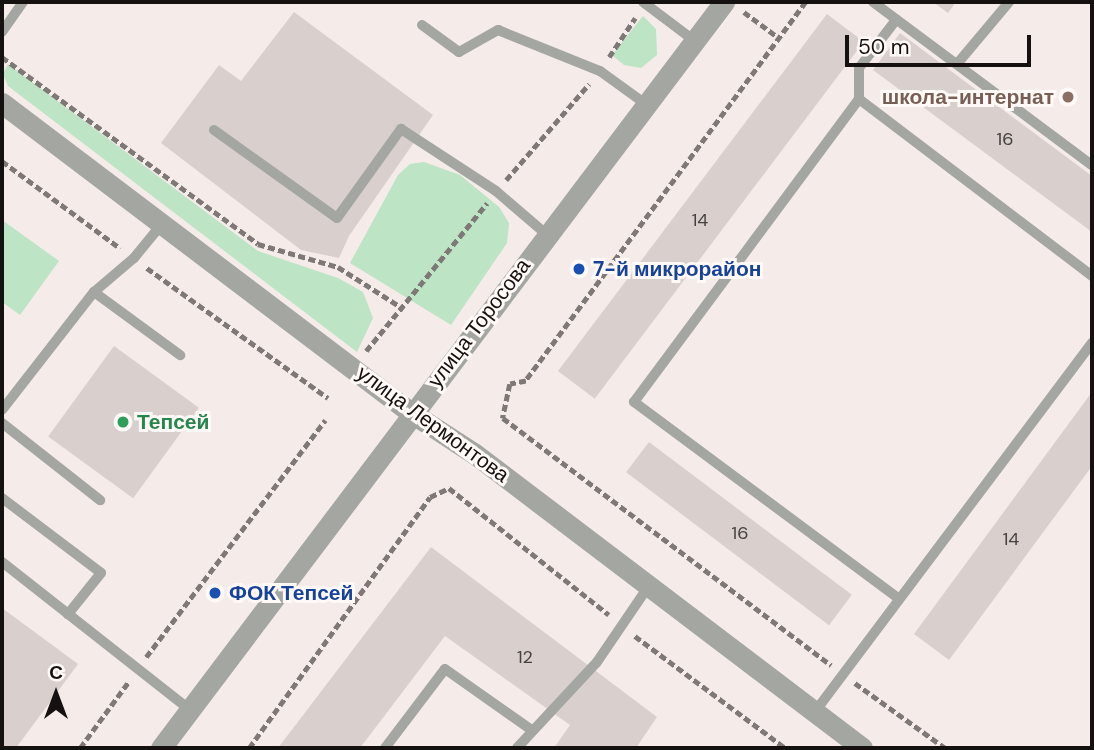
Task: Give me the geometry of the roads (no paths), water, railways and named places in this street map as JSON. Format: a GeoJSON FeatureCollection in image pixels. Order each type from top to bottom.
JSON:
{"type":"FeatureCollection","features":[{"type":"Feature","properties":{"kind":"street","name":"улица Торосова"},"geometry":{"type":"LineString","coordinates":[[161,748],[410,412],[696,42],[732,5]]}},
{"type":"Feature","properties":{"kind":"street","name":"улица Лермонтова"},"geometry":{"type":"LineString","coordinates":[[2,103],[410,412],[475,453],[862,748]]}},
{"type":"Feature","properties":{"kind":"lane"},"geometry":{"type":"LineString","coordinates":[[2,32],[23,2]]}},
{"type":"Feature","properties":{"kind":"lane"},"geometry":{"type":"LineString","coordinates":[[643,2],[696,42]]}},
{"type":"Feature","properties":{"kind":"lane"},"geometry":{"type":"LineString","coordinates":[[873,2],[1092,165]]}},
{"type":"Feature","properties":{"kind":"lane"},"geometry":{"type":"LineString","coordinates":[[957,64],[1009,2]]}},
{"type":"Feature","properties":{"kind":"lane"},"geometry":{"type":"LineString","coordinates":[[896,20],[859,68],[859,99],[634,402],[898,598]]}},
{"type":"Feature","properties":{"kind":"lane"},"geometry":{"type":"LineString","coordinates":[[422,25],[459,52],[498,30],[600,71],[647,105]]}},
{"type":"Feature","properties":{"kind":"lane"},"geometry":{"type":"LineString","coordinates":[[859,99],[1092,276]]}},
{"type":"Feature","properties":{"kind":"lane"},"geometry":{"type":"LineString","coordinates":[[214,130],[337,218],[401,129],[496,191],[547,234]]}},
{"type":"Feature","properties":{"kind":"lane"},"geometry":{"type":"LineString","coordinates":[[2,410],[94,292],[134,258],[161,225]]}},
{"type":"Feature","properties":{"kind":"lane"},"geometry":{"type":"LineString","coordinates":[[94,292],[180,355]]}},
{"type":"Feature","properties":{"kind":"lane"},"geometry":{"type":"LineString","coordinates":[[814,713],[1092,343]]}},
{"type":"Feature","properties":{"kind":"lane"},"geometry":{"type":"LineString","coordinates":[[2,423],[100,500]]}},
{"type":"Feature","properties":{"kind":"lane"},"geometry":{"type":"LineString","coordinates":[[2,498],[101,573],[68,614]]}},
{"type":"Feature","properties":{"kind":"lane"},"geometry":{"type":"LineString","coordinates":[[2,562],[190,710]]}},
{"type":"Feature","properties":{"kind":"lane"},"geometry":{"type":"LineString","coordinates":[[517,748],[530,729],[597,662],[648,587]]}},
{"type":"Feature","properties":{"kind":"lane"},"geometry":{"type":"LineString","coordinates":[[385,748],[445,668],[530,729]]}},
{"type":"Feature","properties":{"kind":"place","name":"школа-интернат"},"geometry":{"type":"Point","coordinates":[1068,97]}},
{"type":"Feature","properties":{"kind":"place","name":"7-й микрорайон"},"geometry":{"type":"Point","coordinates":[579,269]}},
{"type":"Feature","properties":{"kind":"place","name":"Тепсей"},"geometry":{"type":"Point","coordinates":[123,422]}},
{"type":"Feature","properties":{"kind":"place","name":"ФОК Тепсей"},"geometry":{"type":"Point","coordinates":[215,593]}}]}
